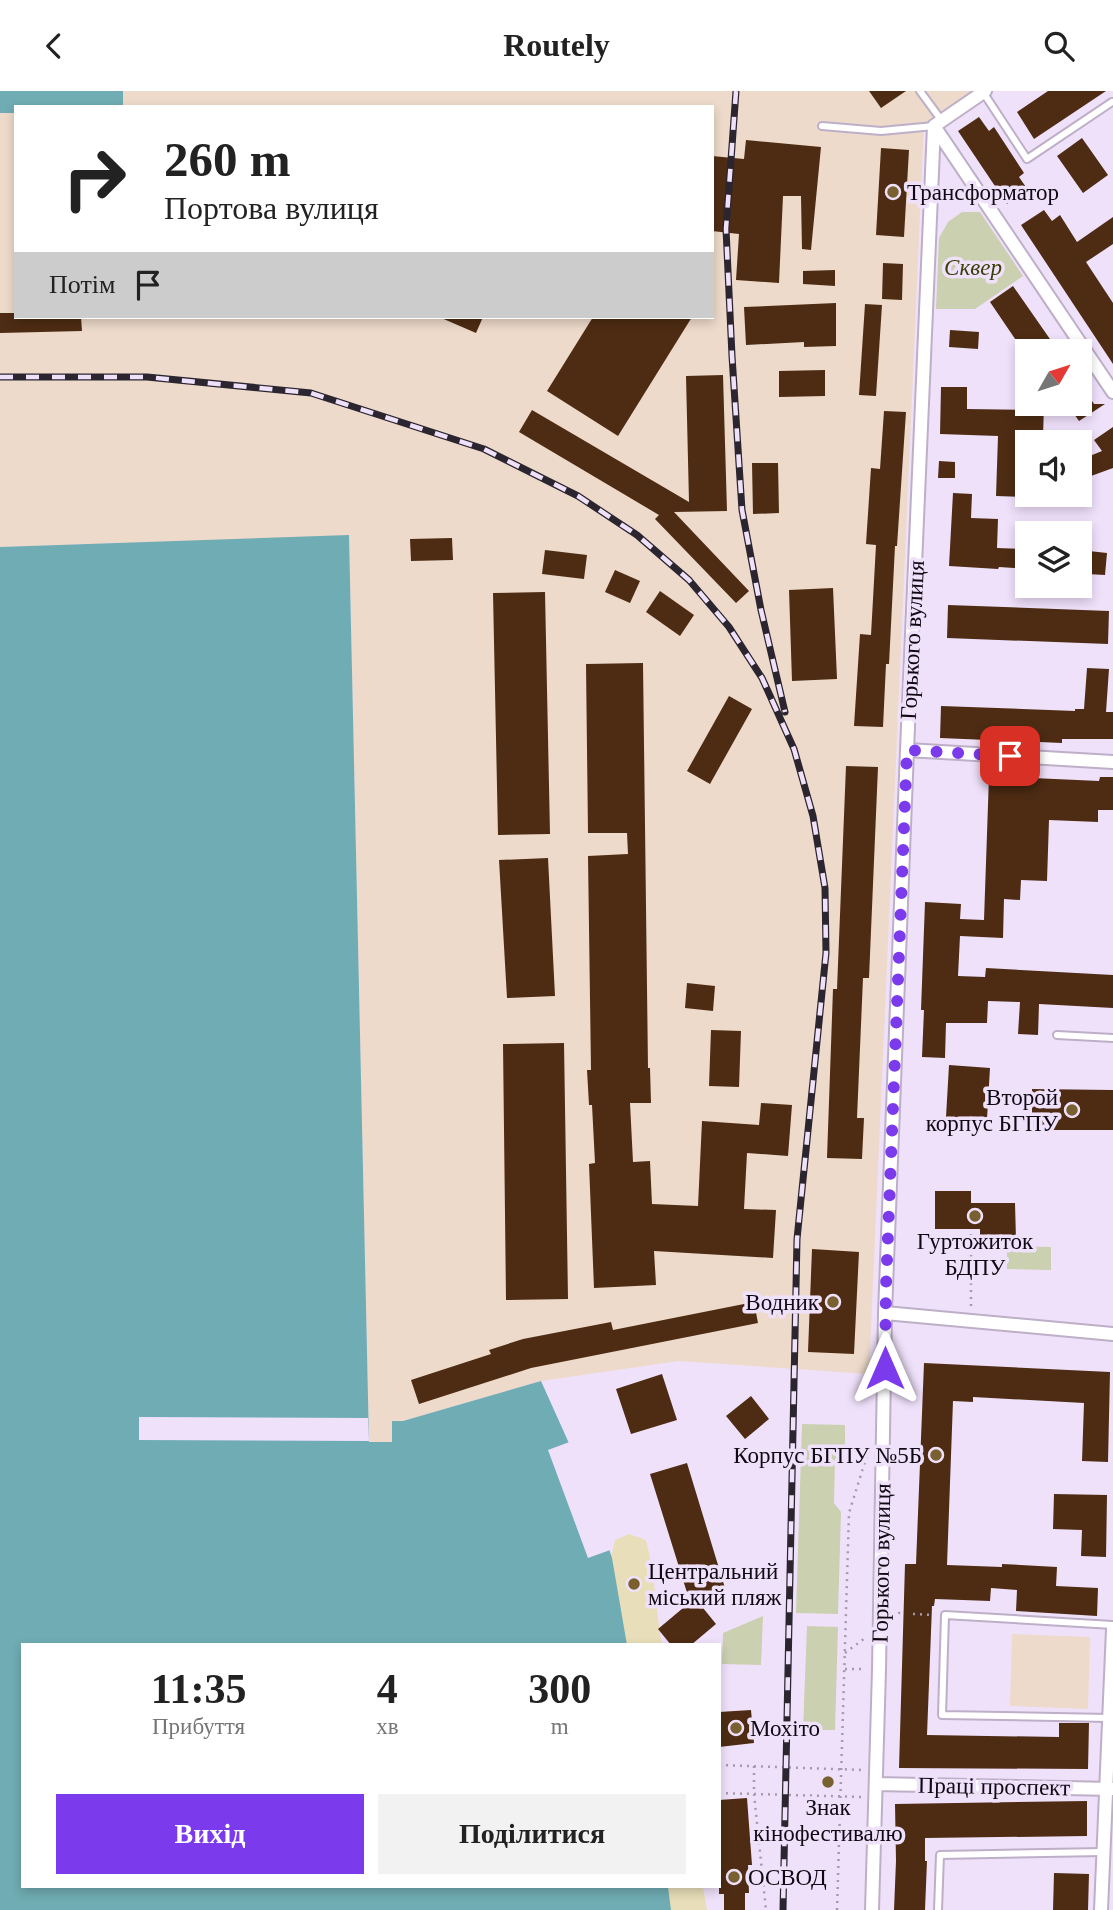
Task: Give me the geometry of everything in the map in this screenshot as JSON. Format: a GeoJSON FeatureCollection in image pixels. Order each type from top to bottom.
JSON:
{"type":"FeatureCollection","features":[{"type":"Feature","properties":{"kind":"street"},"geometry":{"type":"LineString","coordinates":[[984,92],[938,123],[1113,392]]}},
{"type":"Feature","properties":{"kind":"street","name":"Горького вулиця"},"geometry":{"type":"LineString","coordinates":[[872,1910],[886,1313],[907,750],[938,123]]}},
{"type":"Feature","properties":{"kind":"street"},"geometry":{"type":"LineString","coordinates":[[907,750],[1113,762]]}},
{"type":"Feature","properties":{"kind":"street"},"geometry":{"type":"LineString","coordinates":[[886,1313],[1113,1334]]}},
{"type":"Feature","properties":{"kind":"street"},"geometry":{"type":"LineString","coordinates":[[1105,1909],[1103,1852],[1110,1789],[1109,1718],[1113,1627]]}},
{"type":"Feature","properties":{"kind":"street","name":"Праці проспект"},"geometry":{"type":"LineString","coordinates":[[876,1784],[1110,1789]]}},
{"type":"Feature","properties":{"kind":"lane"},"geometry":{"type":"LineString","coordinates":[[822,126],[881,131],[938,123],[920,91]]}},
{"type":"Feature","properties":{"kind":"lane"},"geometry":{"type":"LineString","coordinates":[[984,92],[1027,159],[1112,102]]}},
{"type":"Feature","properties":{"kind":"lane"},"geometry":{"type":"LineString","coordinates":[[1057,1035],[1113,1038]]}},
{"type":"Feature","properties":{"kind":"lane"},"geometry":{"type":"LineString","coordinates":[[1109,1718],[942,1715],[945,1615],[1113,1627]]}},
{"type":"Feature","properties":{"kind":"lane"},"geometry":{"type":"LineString","coordinates":[[938,1910],[940,1855],[1103,1852]]}},
{"type":"Feature","properties":{"kind":"path"},"geometry":{"type":"LineString","coordinates":[[971,1229],[971,1321]]}},
{"type":"Feature","properties":{"kind":"path"},"geometry":{"type":"LineString","coordinates":[[837,1910],[849,1513],[869,1447]]}},
{"type":"Feature","properties":{"kind":"path"},"geometry":{"type":"LineString","coordinates":[[913,1613],[945,1615]]}},
{"type":"Feature","properties":{"kind":"path"},"geometry":{"type":"LineString","coordinates":[[845,1669],[879,1670]]}},
{"type":"Feature","properties":{"kind":"path"},"geometry":{"type":"LineString","coordinates":[[721,1765],[843,1769],[876,1784]]}},
{"type":"Feature","properties":{"kind":"path"},"geometry":{"type":"LineString","coordinates":[[754,1766],[754,1794],[765,1910]]}},
{"type":"Feature","properties":{"kind":"path"},"geometry":{"type":"LineString","coordinates":[[721,1793],[841,1797],[876,1784]]}},
{"type":"Feature","properties":{"kind":"shaded area"},"geometry":{"type":"Polygon","coordinates":[[[0,91],[123,91],[123,105],[14,105],[14,113],[0,113],[0,91]]]}},
{"type":"Feature","properties":{"kind":"shaded area"},"geometry":{"type":"Polygon","coordinates":[[[123,91],[973,91],[924,124],[869,1374],[679,1361],[541,1381],[403,1421],[392,1421],[392,1442],[369,1443],[349,536],[0,547],[0,113],[14,113],[14,319],[714,319],[714,105],[123,105],[123,91]]]}},
{"type":"Feature","properties":{"kind":"shaded area"},"geometry":{"type":"Polygon","coordinates":[[[349,535],[369,1442],[392,1442],[392,1421],[403,1421],[541,1381],[590,1490],[612,1558],[627,1643],[21,1643],[21,1888],[668,1888],[671,1910],[0,1910],[0,547],[349,535]]]}},
{"type":"Feature","properties":{"kind":"shaded area"},"geometry":{"type":"Polygon","coordinates":[[[1012,1634],[1090,1637],[1088,1709],[1010,1706],[1012,1634]]]}},
{"type":"Feature","properties":{"kind":"green space","name":"Сквер"},"geometry":{"type":"Polygon","coordinates":[[[962,212],[980,212],[1023,276],[975,309],[936,309],[939,238],[948,222],[962,212]]]}},
{"type":"Feature","properties":{"kind":"green space"},"geometry":{"type":"Polygon","coordinates":[[[1007,1246],[1051,1247],[1051,1270],[1007,1269],[1007,1246]]]}},
{"type":"Feature","properties":{"kind":"green space"},"geometry":{"type":"Polygon","coordinates":[[[802,1424],[845,1425],[845,1455],[835,1459],[834,1503],[841,1512],[838,1614],[796,1613],[802,1424]]]}},
{"type":"Feature","properties":{"kind":"green space"},"geometry":{"type":"Polygon","coordinates":[[[763,1616],[761,1665],[722,1664],[723,1633],[763,1616]]]}},
{"type":"Feature","properties":{"kind":"green space"},"geometry":{"type":"Polygon","coordinates":[[[807,1626],[838,1627],[835,1730],[803,1730],[807,1626]]]}},
{"type":"Feature","properties":{"kind":"sand","name":"Центральний міський пляж"},"geometry":{"type":"Polygon","coordinates":[[[629,1534],[646,1540],[662,1643],[623,1643],[610,1561],[615,1540],[629,1534]]]}},
{"type":"Feature","properties":{"kind":"sand"},"geometry":{"type":"Polygon","coordinates":[[[667,1888],[703,1888],[707,1910],[670,1910],[667,1888]]]}},
{"type":"Feature","properties":{"kind":"pier"},"geometry":{"type":"Polygon","coordinates":[[[139,1417],[368,1418],[369,1441],[139,1440],[139,1417]]]}},
{"type":"Feature","properties":{"kind":"pier"},"geometry":{"type":"Polygon","coordinates":[[[572,1441],[594,1488],[613,1549],[588,1558],[548,1450],[572,1441]]]}},
{"type":"Feature","properties":{"kind":"building"},"geometry":{"type":"Polygon","coordinates":[[[869,91],[906,91],[881,108],[869,91]]]}},
{"type":"Feature","properties":{"kind":"building"},"geometry":{"type":"Polygon","coordinates":[[[1048,91],[1106,91],[1034,139],[1017,112],[1048,91]]]}},
{"type":"Feature","properties":{"kind":"building"},"geometry":{"type":"Polygon","coordinates":[[[979,117],[989,131],[994,127],[1024,173],[1019,177],[1028,190],[1007,204],[958,131],[979,117]]]}},
{"type":"Feature","properties":{"kind":"building"},"geometry":{"type":"Polygon","coordinates":[[[1082,138],[1108,175],[1083,193],[1057,156],[1082,138]]]}},
{"type":"Feature","properties":{"kind":"building"},"geometry":{"type":"Polygon","coordinates":[[[746,140],[821,147],[811,250],[802,249],[801,196],[783,196],[779,283],[736,280],[739,234],[714,231],[714,156],[744,159],[746,140]]]}},
{"type":"Feature","properties":{"kind":"building","name":"Трансформатор"},"geometry":{"type":"Polygon","coordinates":[[[881,148],[909,150],[904,237],[876,235],[881,148]]]}},
{"type":"Feature","properties":{"kind":"building"},"geometry":{"type":"Polygon","coordinates":[[[1044,210],[1052,221],[1060,215],[1077,242],[1113,217],[1113,244],[1086,262],[1113,303],[1113,364],[1021,225],[1044,210]]]}},
{"type":"Feature","properties":{"kind":"building"},"geometry":{"type":"Polygon","coordinates":[[[883,263],[903,264],[902,300],[882,299],[883,263]]]}},
{"type":"Feature","properties":{"kind":"building"},"geometry":{"type":"Polygon","coordinates":[[[835,270],[835,286],[803,284],[803,271],[835,270]]]}},
{"type":"Feature","properties":{"kind":"building"},"geometry":{"type":"Polygon","coordinates":[[[1013,286],[1050,339],[1015,339],[990,302],[1013,286]]]}},
{"type":"Feature","properties":{"kind":"building"},"geometry":{"type":"Polygon","coordinates":[[[836,303],[836,346],[804,347],[804,342],[746,345],[744,307],[836,303]]]}},
{"type":"Feature","properties":{"kind":"building"},"geometry":{"type":"Polygon","coordinates":[[[865,304],[882,305],[876,396],[859,395],[865,304]]]}},
{"type":"Feature","properties":{"kind":"building"},"geometry":{"type":"Polygon","coordinates":[[[0,313],[14,313],[14,319],[81,319],[82,331],[0,333],[0,313]]]}},
{"type":"Feature","properties":{"kind":"building"},"geometry":{"type":"Polygon","coordinates":[[[444,319],[482,319],[476,333],[444,319]]]}},
{"type":"Feature","properties":{"kind":"building"},"geometry":{"type":"Polygon","coordinates":[[[592,319],[691,319],[618,436],[547,391],[592,319]]]}},
{"type":"Feature","properties":{"kind":"building"},"geometry":{"type":"Polygon","coordinates":[[[950,330],[979,332],[978,349],[949,347],[950,330]]]}},
{"type":"Feature","properties":{"kind":"building"},"geometry":{"type":"Polygon","coordinates":[[[825,370],[825,396],[779,397],[779,371],[825,370]]]}},
{"type":"Feature","properties":{"kind":"building"},"geometry":{"type":"Polygon","coordinates":[[[723,375],[727,511],[674,512],[749,591],[736,603],[655,519],[659,515],[519,432],[532,410],[689,502],[686,376],[723,375]]]}},
{"type":"Feature","properties":{"kind":"building"},"geometry":{"type":"Polygon","coordinates":[[[941,387],[967,387],[967,409],[1015,410],[1015,417],[1044,417],[1043,430],[1015,430],[1015,497],[996,496],[998,436],[940,434],[941,387]]]}},
{"type":"Feature","properties":{"kind":"building"},"geometry":{"type":"Polygon","coordinates":[[[1092,401],[1094,404],[1105,404],[1092,412],[1092,401]]]}},
{"type":"Feature","properties":{"kind":"building"},"geometry":{"type":"Polygon","coordinates":[[[884,411],[906,412],[883,727],[854,726],[860,634],[871,635],[876,545],[866,544],[871,468],[880,469],[884,411]]]}},
{"type":"Feature","properties":{"kind":"building"},"geometry":{"type":"Polygon","coordinates":[[[1113,427],[1113,468],[1092,476],[1092,455],[1102,451],[1094,440],[1113,427]]]}},
{"type":"Feature","properties":{"kind":"building"},"geometry":{"type":"Polygon","coordinates":[[[939,461],[955,462],[955,478],[938,478],[939,461]]]}},
{"type":"Feature","properties":{"kind":"building"},"geometry":{"type":"Polygon","coordinates":[[[752,463],[778,463],[779,513],[753,514],[752,463]]]}},
{"type":"Feature","properties":{"kind":"building"},"geometry":{"type":"Polygon","coordinates":[[[953,493],[972,494],[971,518],[998,519],[997,548],[1015,549],[1015,568],[949,566],[953,493]]]}},
{"type":"Feature","properties":{"kind":"building"},"geometry":{"type":"Polygon","coordinates":[[[452,538],[453,560],[411,561],[410,539],[452,538]]]}},
{"type":"Feature","properties":{"kind":"building"},"geometry":{"type":"Polygon","coordinates":[[[545,550],[587,555],[584,579],[542,574],[545,550]]]}},
{"type":"Feature","properties":{"kind":"building"},"geometry":{"type":"Polygon","coordinates":[[[1092,551],[1107,553],[1105,575],[1092,574],[1092,551]]]}},
{"type":"Feature","properties":{"kind":"building"},"geometry":{"type":"Polygon","coordinates":[[[615,570],[640,581],[630,603],[605,592],[615,570]]]}},
{"type":"Feature","properties":{"kind":"building"},"geometry":{"type":"Polygon","coordinates":[[[833,588],[837,679],[792,681],[789,590],[833,588]]]}},
{"type":"Feature","properties":{"kind":"building"},"geometry":{"type":"Polygon","coordinates":[[[660,591],[694,615],[680,636],[646,612],[660,591]]]}},
{"type":"Feature","properties":{"kind":"building"},"geometry":{"type":"Polygon","coordinates":[[[545,592],[550,834],[498,835],[493,593],[545,592]]]}},
{"type":"Feature","properties":{"kind":"building"},"geometry":{"type":"Polygon","coordinates":[[[948,605],[1109,611],[1108,644],[947,638],[948,605]]]}},
{"type":"Feature","properties":{"kind":"building"},"geometry":{"type":"Polygon","coordinates":[[[643,663],[648,1068],[651,1103],[630,1103],[633,1162],[650,1161],[652,1204],[698,1206],[702,1121],[759,1125],[761,1103],[792,1105],[788,1156],[747,1153],[744,1209],[776,1210],[773,1258],[654,1251],[656,1285],[594,1288],[589,1164],[595,1163],[587,1070],[591,1070],[588,856],[628,854],[627,833],[588,833],[586,664],[643,663]]]}},
{"type":"Feature","properties":{"kind":"building"},"geometry":{"type":"Polygon","coordinates":[[[1087,668],[1109,669],[1106,712],[1113,712],[1113,739],[1062,739],[1062,743],[940,738],[941,706],[1075,711],[1084,709],[1087,668]]]}},
{"type":"Feature","properties":{"kind":"building"},"geometry":{"type":"Polygon","coordinates":[[[729,696],[752,709],[710,784],[687,771],[729,696]]]}},
{"type":"Feature","properties":{"kind":"building"},"geometry":{"type":"Polygon","coordinates":[[[846,766],[878,767],[869,978],[863,978],[857,1118],[864,1118],[862,1159],[827,1158],[833,989],[837,989],[846,766]]]}},
{"type":"Feature","properties":{"kind":"building"},"geometry":{"type":"Polygon","coordinates":[[[989,776],[1099,781],[1100,777],[1113,777],[1113,810],[1098,810],[1098,822],[1049,820],[1047,881],[1021,880],[1020,900],[1004,899],[1003,938],[960,936],[958,976],[985,977],[986,968],[1113,975],[1113,1008],[1039,1004],[1038,1035],[1018,1034],[1020,1002],[988,1001],[987,1023],[946,1023],[945,1058],[922,1057],[925,902],[961,904],[960,919],[984,920],[989,776]]]}},
{"type":"Feature","properties":{"kind":"building"},"geometry":{"type":"Polygon","coordinates":[[[548,858],[555,996],[507,998],[499,860],[548,858]]]}},
{"type":"Feature","properties":{"kind":"building"},"geometry":{"type":"Polygon","coordinates":[[[687,983],[715,986],[713,1011],[685,1008],[687,983]]]}},
{"type":"Feature","properties":{"kind":"building"},"geometry":{"type":"Polygon","coordinates":[[[711,1030],[741,1031],[739,1087],[709,1086],[711,1030]]]}},
{"type":"Feature","properties":{"kind":"building"},"geometry":{"type":"Polygon","coordinates":[[[564,1043],[568,1299],[506,1300],[503,1044],[564,1043]]]}},
{"type":"Feature","properties":{"kind":"building"},"geometry":{"type":"Polygon","coordinates":[[[949,1065],[990,1068],[987,1119],[946,1117],[949,1065]]]}},
{"type":"Feature","properties":{"kind":"building","name":"Второй корпус БГПУ"},"geometry":{"type":"Polygon","coordinates":[[[1032,1089],[1113,1090],[1113,1130],[1032,1130],[1032,1089]]]}},
{"type":"Feature","properties":{"kind":"building","name":"Гуртожиток БДПУ"},"geometry":{"type":"Polygon","coordinates":[[[935,1191],[971,1191],[971,1203],[1015,1203],[1016,1240],[980,1240],[980,1229],[935,1229],[935,1191]]]}},
{"type":"Feature","properties":{"kind":"building","name":"Водник"},"geometry":{"type":"Polygon","coordinates":[[[812,1249],[859,1252],[854,1354],[808,1352],[812,1249]]]}},
{"type":"Feature","properties":{"kind":"building"},"geometry":{"type":"Polygon","coordinates":[[[754,1302],[758,1323],[531,1368],[419,1404],[411,1380],[491,1354],[489,1350],[523,1339],[611,1322],[613,1330],[754,1302]]]}},
{"type":"Feature","properties":{"kind":"building"},"geometry":{"type":"Polygon","coordinates":[[[924,1363],[1110,1372],[1108,1462],[1082,1461],[1084,1403],[973,1397],[973,1402],[953,1401],[947,1565],[1057,1567],[1056,1586],[1098,1588],[1097,1616],[1016,1611],[1017,1590],[991,1588],[990,1601],[935,1599],[932,1606],[927,1735],[1059,1737],[1059,1723],[1089,1723],[1088,1769],[899,1768],[905,1564],[916,1564],[924,1363]]]}},
{"type":"Feature","properties":{"kind":"building"},"geometry":{"type":"Polygon","coordinates":[[[662,1374],[677,1420],[631,1434],[616,1389],[662,1374]]]}},
{"type":"Feature","properties":{"kind":"building"},"geometry":{"type":"Polygon","coordinates":[[[751,1396],[769,1419],[745,1439],[726,1416],[751,1396]]]}},
{"type":"Feature","properties":{"kind":"building"},"geometry":{"type":"Polygon","coordinates":[[[687,1463],[725,1588],[689,1599],[650,1474],[687,1463]]]}},
{"type":"Feature","properties":{"kind":"building"},"geometry":{"type":"Polygon","coordinates":[[[1054,1494],[1107,1495],[1106,1557],[1081,1556],[1082,1530],[1053,1529],[1054,1494]]]}},
{"type":"Feature","properties":{"kind":"building"},"geometry":{"type":"Polygon","coordinates":[[[695,1598],[716,1624],[693,1643],[669,1643],[658,1629],[695,1598]]]}},
{"type":"Feature","properties":{"kind":"building","name":"Мохіто"},"geometry":{"type":"Polygon","coordinates":[[[751,1710],[754,1743],[721,1747],[721,1712],[751,1710]]]}},
{"type":"Feature","properties":{"kind":"building"},"geometry":{"type":"Polygon","coordinates":[[[747,1798],[752,1865],[748,1865],[749,1893],[745,1893],[745,1910],[724,1910],[724,1894],[719,1894],[721,1800],[747,1798]]]}},
{"type":"Feature","properties":{"kind":"building"},"geometry":{"type":"Polygon","coordinates":[[[1087,1801],[1087,1836],[925,1838],[925,1910],[894,1910],[895,1804],[1087,1801]]]}},
{"type":"Feature","properties":{"kind":"building"},"geometry":{"type":"Polygon","coordinates":[[[1054,1873],[1089,1874],[1088,1910],[1053,1910],[1054,1873]]]}},
{"type":"Feature","properties":{"kind":"railway"},"geometry":{"type":"LineString","coordinates":[[736,91],[726,229],[742,510],[761,610],[785,712]]}},
{"type":"Feature","properties":{"kind":"railway"},"geometry":{"type":"LineString","coordinates":[[0,377],[147,377],[311,393],[484,449],[578,496],[637,535],[689,580],[729,627],[762,678],[794,749],[813,816],[825,888],[826,953],[797,1239],[783,1910]]}},
{"type":"Feature","properties":{"kind":"place","name":"Трансформатор"},"geometry":{"type":"Point","coordinates":[893,192]}},
{"type":"Feature","properties":{"kind":"place","name":"Второй корпус БГПУ"},"geometry":{"type":"Point","coordinates":[1072,1110]}},
{"type":"Feature","properties":{"kind":"place","name":"Гуртожиток БДПУ"},"geometry":{"type":"Point","coordinates":[975,1216]}},
{"type":"Feature","properties":{"kind":"place","name":"Водник"},"geometry":{"type":"Point","coordinates":[833,1302]}},
{"type":"Feature","properties":{"kind":"place","name":"Корпус БГПУ №5Б"},"geometry":{"type":"Point","coordinates":[936,1455]}},
{"type":"Feature","properties":{"kind":"place","name":"Центральний міський пляж"},"geometry":{"type":"Point","coordinates":[634,1584]}},
{"type":"Feature","properties":{"kind":"place","name":"Мохіто"},"geometry":{"type":"Point","coordinates":[736,1728]}},
{"type":"Feature","properties":{"kind":"place","name":"Знак кінофестивалю"},"geometry":{"type":"Point","coordinates":[828,1782]}},
{"type":"Feature","properties":{"kind":"place","name":"ОСВОД"},"geometry":{"type":"Point","coordinates":[734,1877]}},
{"type":"Feature","properties":{"kind":"route"},"geometry":{"type":"LineString","coordinates":[[885,1368],[907,750],[1010,756]]}}]}
